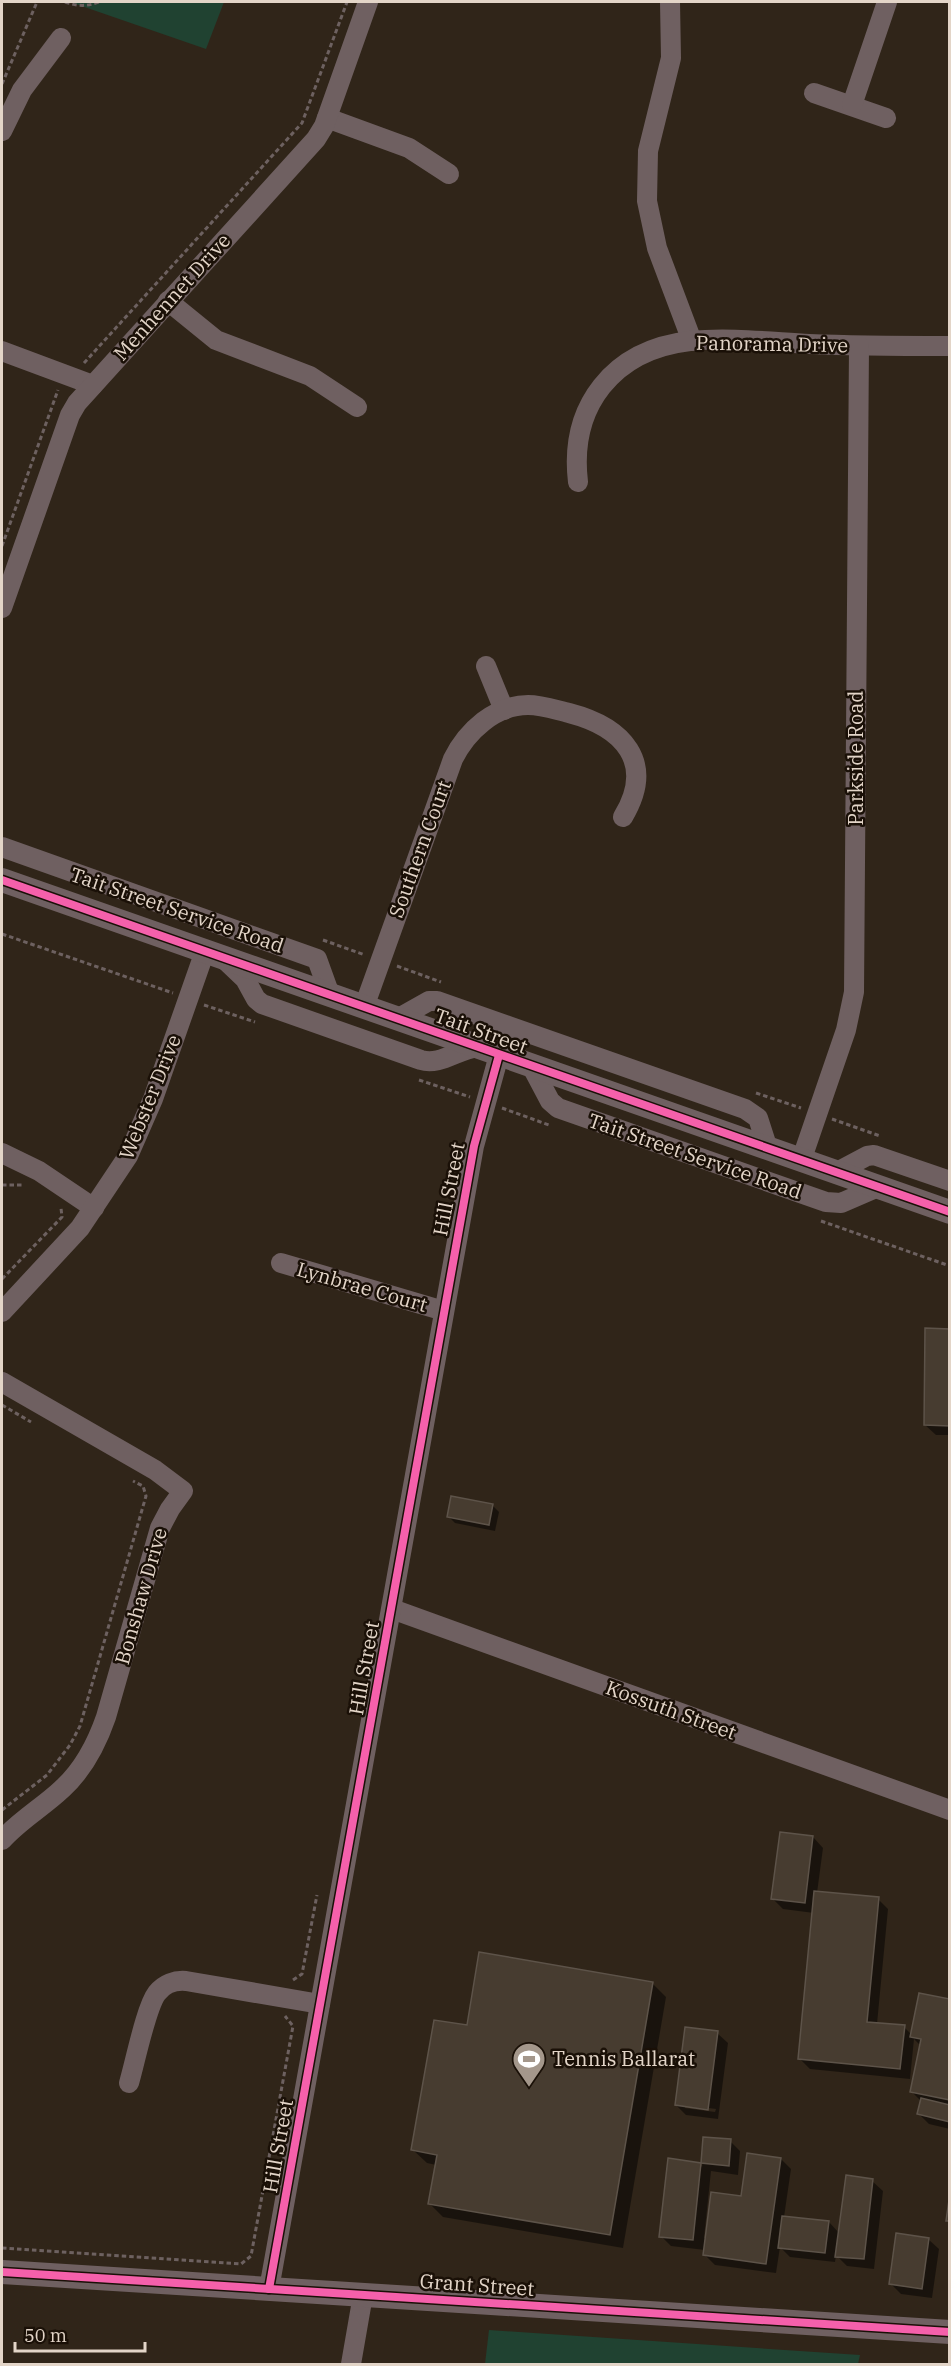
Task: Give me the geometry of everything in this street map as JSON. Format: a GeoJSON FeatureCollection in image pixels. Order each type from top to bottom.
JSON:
{"type":"FeatureCollection","features":[{"type":"Feature","properties":{"kind":"street","name":"Menhennet Drive"},"geometry":{"type":"LineString","coordinates":[[2,605],[70,415],[80,399],[316,138],[327,118],[368,2]]}},
{"type":"Feature","properties":{"kind":"street"},"geometry":{"type":"LineString","coordinates":[[670,2],[671,58],[648,151],[647,201],[657,248],[692,341]]}},
{"type":"Feature","properties":{"kind":"street"},"geometry":{"type":"LineString","coordinates":[[852,105],[887,2]]}},
{"type":"Feature","properties":{"kind":"street"},"geometry":{"type":"LineString","coordinates":[[2,131],[22,90],[61,38]]}},
{"type":"Feature","properties":{"kind":"street"},"geometry":{"type":"LineString","coordinates":[[814,93],[886,118]]}},
{"type":"Feature","properties":{"kind":"street"},"geometry":{"type":"LineString","coordinates":[[327,118],[409,148],[449,174]]}},
{"type":"Feature","properties":{"kind":"street"},"geometry":{"type":"LineString","coordinates":[[168,302],[216,340],[309,376],[357,406]]}},
{"type":"Feature","properties":{"kind":"street","name":"Panorama Drive"},"geometry":{"type":"LineString","coordinates":[[578,482],[576,458],[579,431],[587,407],[600,387],[616,371],[666,345],[692,341],[950,346]]}},
{"type":"Feature","properties":{"kind":"street","name":"Parkside Road"},"geometry":{"type":"LineString","coordinates":[[801,1161],[846,1030],[854,992],[859,346]]}},
{"type":"Feature","properties":{"kind":"street"},"geometry":{"type":"LineString","coordinates":[[2,351],[93,385]]}},
{"type":"Feature","properties":{"kind":"street"},"geometry":{"type":"LineString","coordinates":[[486,666],[504,710]]}},
{"type":"Feature","properties":{"kind":"street","name":"Southern Court"},"geometry":{"type":"LineString","coordinates":[[364,1007],[453,759],[471,732],[486,720],[504,710],[526,705],[546,707],[598,722],[617,734],[630,750],[636,773],[634,795],[624,817]]}},
{"type":"Feature","properties":{"kind":"street","name":"Tait Street Service Road"},"geometry":{"type":"LineString","coordinates":[[2,847],[315,958],[330,995]]}},
{"type":"Feature","properties":{"kind":"street","name":"Tait Street"},"geometry":{"type":"LineString","coordinates":[[2,880],[950,1212]]}},
{"type":"Feature","properties":{"kind":"street"},"geometry":{"type":"LineString","coordinates":[[214,955],[245,979],[260,1003],[377,1044],[430,1062],[465,1049],[489,1051]]}},
{"type":"Feature","properties":{"kind":"street","name":"Webster Drive"},"geometry":{"type":"LineString","coordinates":[[2,1312],[73,1236],[114,1179],[136,1139],[153,1099],[188,999],[214,955]]}},
{"type":"Feature","properties":{"kind":"street","name":"Tait Street Service Road"},"geometry":{"type":"LineString","coordinates":[[397,1019],[429,1001],[437,1001],[734,1105],[756,1116],[768,1149]]}},
{"type":"Feature","properties":{"kind":"street","name":"Hill Street"},"geometry":{"type":"LineString","coordinates":[[269,2289],[392,1609],[489,1051]]}},
{"type":"Feature","properties":{"kind":"street","name":"Tait Street Service Road"},"geometry":{"type":"LineString","coordinates":[[532,1067],[548,1098],[558,1108],[829,1204],[844,1202],[878,1187]]}},
{"type":"Feature","properties":{"kind":"street"},"geometry":{"type":"LineString","coordinates":[[2,1153],[39,1170],[94,1208]]}},
{"type":"Feature","properties":{"kind":"street"},"geometry":{"type":"LineString","coordinates":[[835,1173],[870,1155],[950,1181]]}},
{"type":"Feature","properties":{"kind":"street","name":"Lynbrae Court"},"geometry":{"type":"LineString","coordinates":[[281,1263],[444,1311]]}},
{"type":"Feature","properties":{"kind":"street","name":"Bonshaw Drive"},"geometry":{"type":"LineString","coordinates":[[2,1382],[145,1464],[183,1491],[160,1528],[99,1735],[67,1784],[21,1821],[2,1840]]}},
{"type":"Feature","properties":{"kind":"street","name":"Kossuth Street"},"geometry":{"type":"LineString","coordinates":[[392,1609],[950,1810]]}},
{"type":"Feature","properties":{"kind":"street"},"geometry":{"type":"LineString","coordinates":[[129,2083],[152,2002],[158,1991],[167,1984],[182,1980],[320,2004]]}},
{"type":"Feature","properties":{"kind":"street","name":"Grant Street"},"geometry":{"type":"LineString","coordinates":[[2,2272],[950,2332]]}},
{"type":"Feature","properties":{"kind":"street"},"geometry":{"type":"LineString","coordinates":[[351,2364],[363,2295]]}},
{"type":"Feature","properties":{"kind":"path"},"geometry":{"type":"LineString","coordinates":[[2,84],[37,2]]}},
{"type":"Feature","properties":{"kind":"path"},"geometry":{"type":"LineString","coordinates":[[65,2],[78,6],[99,2]]}},
{"type":"Feature","properties":{"kind":"path"},"geometry":{"type":"LineString","coordinates":[[2,546],[57,392],[302,123],[346,2]]}},
{"type":"Feature","properties":{"kind":"path"},"geometry":{"type":"LineString","coordinates":[[2,933],[188,999]]}},
{"type":"Feature","properties":{"kind":"path"},"geometry":{"type":"LineString","coordinates":[[2,1279],[62,1217]]}},
{"type":"Feature","properties":{"kind":"path"},"geometry":{"type":"LineString","coordinates":[[884,1243],[950,1266]]}},
{"type":"Feature","properties":{"kind":"path"},"geometry":{"type":"LineString","coordinates":[[2,1405],[31,1422]]}},
{"type":"Feature","properties":{"kind":"path"},"geometry":{"type":"LineString","coordinates":[[2,1810],[46,1775],[66,1751],[80,1726],[146,1496],[142,1486],[125,1476]]}},
{"type":"Feature","properties":{"kind":"path"},"geometry":{"type":"LineString","coordinates":[[2,2248],[241,2264],[251,2256],[292,2026],[285,2016],[279,2015],[285,1980],[291,1981],[302,1974],[317,1895]]}},
{"type":"Feature","properties":{"kind":"green space"},"geometry":{"type":"Polygon","coordinates":[[[70,2],[224,2],[206,49],[70,2]]]}},
{"type":"Feature","properties":{"kind":"green space"},"geometry":{"type":"Polygon","coordinates":[[[489,2330],[860,2355],[858,2364],[485,2364],[489,2330]]]}},
{"type":"Feature","properties":{"kind":"building"},"geometry":{"type":"Polygon","coordinates":[[[925,1328],[950,1329],[950,1426],[924,1425],[925,1328]]]}},
{"type":"Feature","properties":{"kind":"building"},"geometry":{"type":"Polygon","coordinates":[[[451,1496],[493,1504],[489,1525],[447,1517],[451,1496]]]}},
{"type":"Feature","properties":{"kind":"building"},"geometry":{"type":"Polygon","coordinates":[[[780,1832],[813,1836],[805,1903],[771,1899],[780,1832]]]}},
{"type":"Feature","properties":{"kind":"building"},"geometry":{"type":"Polygon","coordinates":[[[814,1891],[879,1897],[867,2022],[905,2025],[900,2069],[798,2059],[814,1891]]]}},
{"type":"Feature","properties":{"kind":"building","name":"Tennis Ballarat"},"geometry":{"type":"Polygon","coordinates":[[[479,1952],[653,1982],[610,2235],[428,2204],[437,2155],[411,2150],[434,2020],[467,2025],[479,1952]]]}},
{"type":"Feature","properties":{"kind":"building"},"geometry":{"type":"Polygon","coordinates":[[[919,1993],[950,1999],[950,2100],[910,2092],[921,2039],[910,2037],[919,1993]]]}},
{"type":"Feature","properties":{"kind":"building"},"geometry":{"type":"Polygon","coordinates":[[[685,2027],[718,2031],[708,2110],[675,2105],[685,2027]]]}},
{"type":"Feature","properties":{"kind":"building"},"geometry":{"type":"Polygon","coordinates":[[[921,2098],[950,2105],[950,2122],[917,2114],[921,2098]]]}},
{"type":"Feature","properties":{"kind":"building"},"geometry":{"type":"Polygon","coordinates":[[[703,2137],[731,2139],[729,2166],[701,2163],[703,2137]]]}},
{"type":"Feature","properties":{"kind":"building"},"geometry":{"type":"Polygon","coordinates":[[[747,2153],[781,2158],[766,2264],[703,2255],[711,2192],[741,2196],[747,2153]]]}},
{"type":"Feature","properties":{"kind":"building"},"geometry":{"type":"Polygon","coordinates":[[[668,2158],[701,2163],[693,2240],[659,2237],[668,2158]]]}},
{"type":"Feature","properties":{"kind":"building"},"geometry":{"type":"Polygon","coordinates":[[[846,2175],[873,2179],[864,2259],[835,2257],[846,2175]]]}},
{"type":"Feature","properties":{"kind":"building"},"geometry":{"type":"Polygon","coordinates":[[[950,2193],[950,2221],[946,2221],[950,2193]]]}},
{"type":"Feature","properties":{"kind":"building"},"geometry":{"type":"Polygon","coordinates":[[[782,2216],[829,2221],[825,2253],[778,2248],[782,2216]]]}},
{"type":"Feature","properties":{"kind":"building"},"geometry":{"type":"Polygon","coordinates":[[[896,2233],[929,2238],[922,2289],[889,2284],[896,2233]]]}},
{"type":"Feature","properties":{"kind":"cycle path"},"geometry":{"type":"LineString","coordinates":[[2,880],[950,1212]]}},
{"type":"Feature","properties":{"kind":"cycle path"},"geometry":{"type":"LineString","coordinates":[[269,2289],[474,1146],[499,1055]]}},
{"type":"Feature","properties":{"kind":"cycle path"},"geometry":{"type":"LineString","coordinates":[[2,2272],[950,2332]]}},
{"type":"Feature","properties":{"kind":"place","name":"Tennis Ballarat"},"geometry":{"type":"Point","coordinates":[529,2088]}}]}
